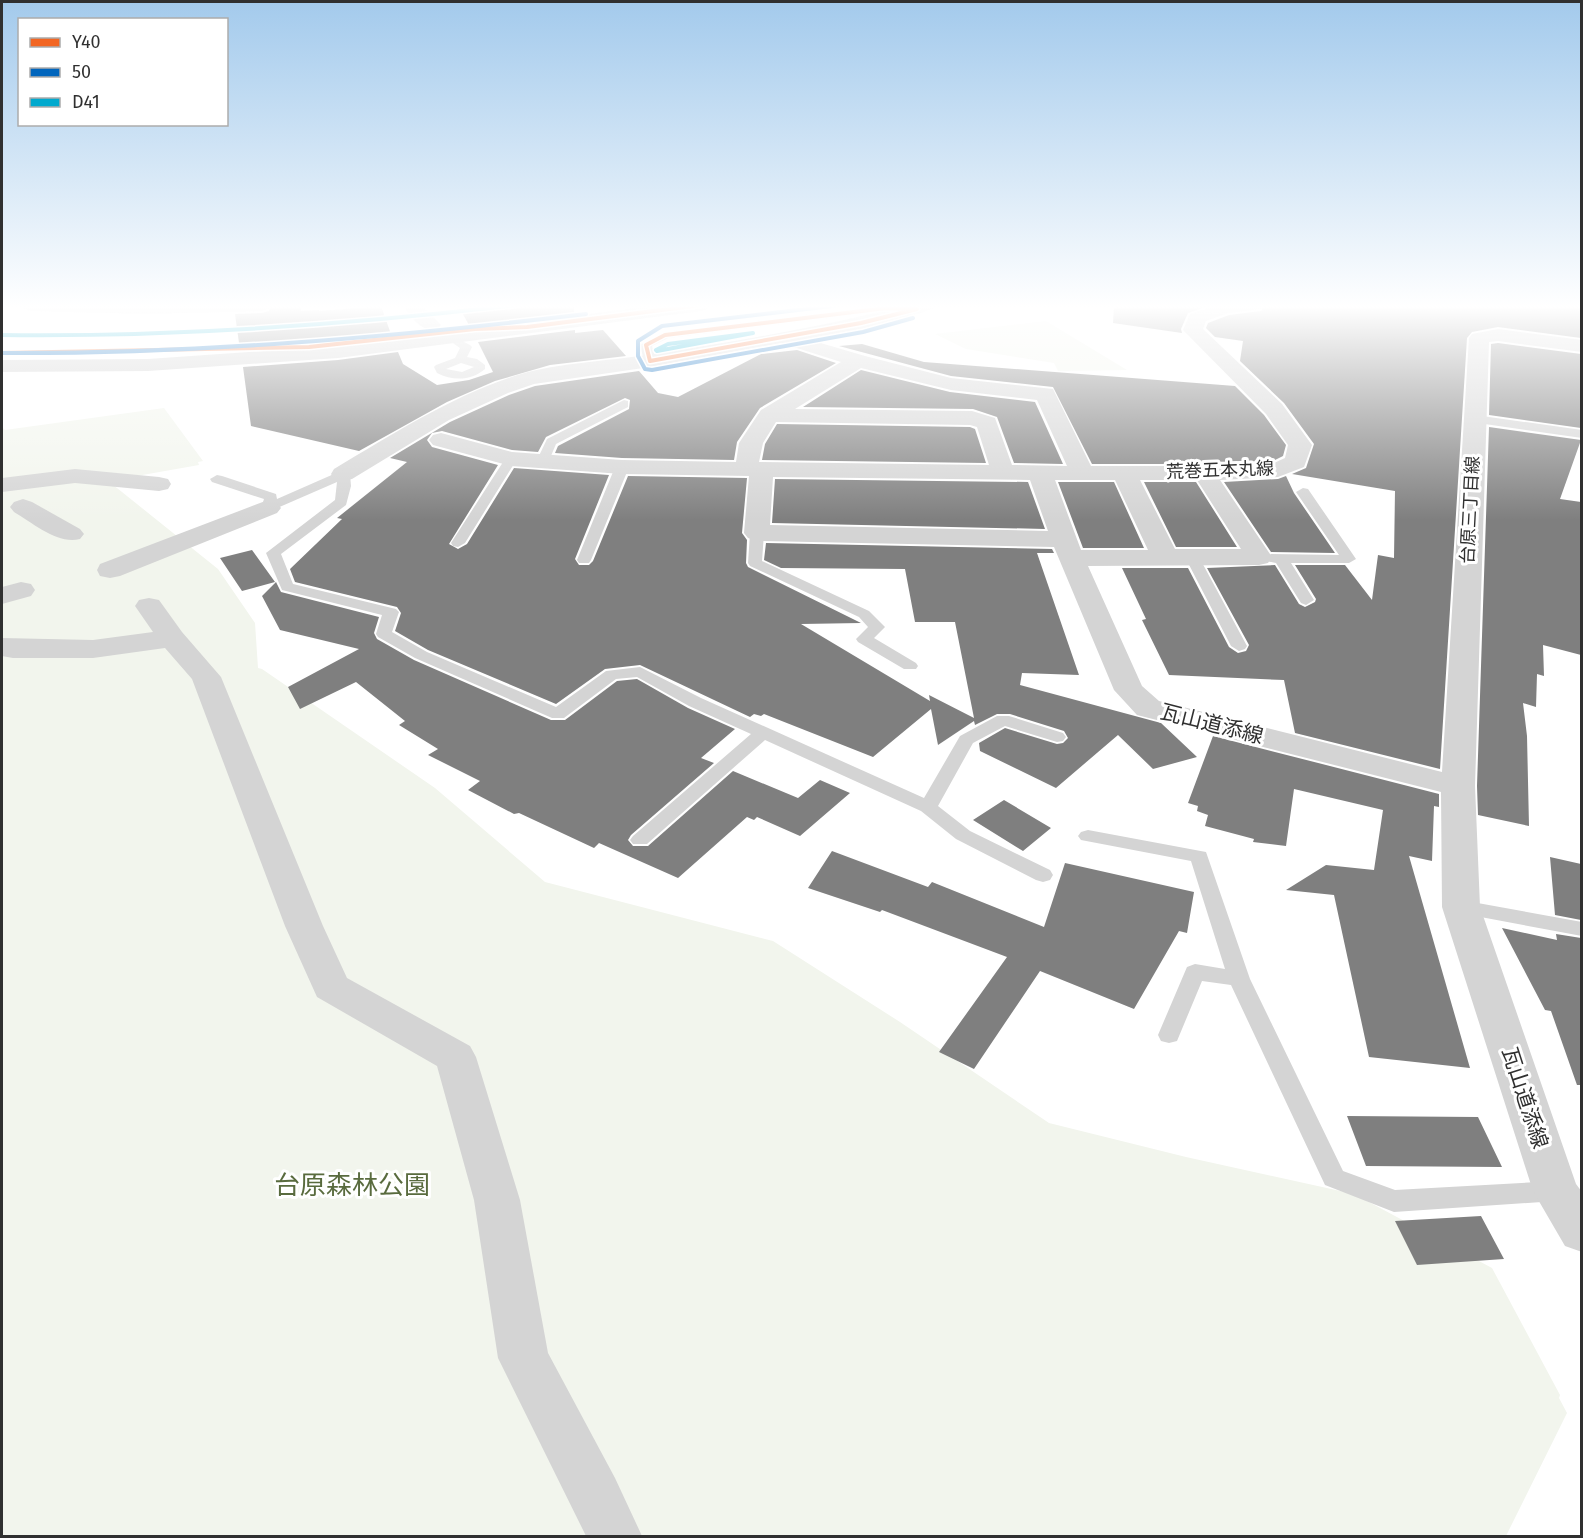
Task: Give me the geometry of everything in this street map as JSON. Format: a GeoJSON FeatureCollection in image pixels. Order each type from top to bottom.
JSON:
{"type":"FeatureCollection","features":[{"type":"Feature","properties":{"kind":"street"},"geometry":{"type":"LineString","coordinates":[[342,474],[441,415],[500,388],[540,377]]}},
{"type":"Feature","properties":{"kind":"street"},"geometry":{"type":"LineString","coordinates":[[832,377],[769,415],[751,443],[757,533],[1067,548],[1165,557],[1270,558]]}},
{"type":"Feature","properties":{"kind":"street"},"geometry":{"type":"LineString","coordinates":[[922,377],[951,384],[1045,394],[1082,473]]}},
{"type":"Feature","properties":{"kind":"street","name":"荒巻五本丸線"},"geometry":{"type":"LineString","coordinates":[[1040,473],[1204,473],[1278,470],[1296,462],[1300,445],[1274,409],[1241,377]]}},
{"type":"Feature","properties":{"kind":"street","name":"台原三丁目線"},"geometry":{"type":"LineString","coordinates":[[1458,786],[1477,377]]}},
{"type":"Feature","properties":{"kind":"street"},"geometry":{"type":"LineString","coordinates":[[769,415],[972,418],[987,423],[1003,473]]}},
{"type":"Feature","properties":{"kind":"street"},"geometry":{"type":"LineString","coordinates":[[441,440],[511,459],[622,467],[1040,473]]}},
{"type":"Feature","properties":{"kind":"street","name":"瓦山道添線"},"geometry":{"type":"LineString","coordinates":[[1040,473],[1067,548],[1129,690],[1148,708],[1458,786],[1461,907],[1556,1191],[1581,1232]]}},
{"type":"Feature","properties":{"kind":"street"},"geometry":{"type":"LineString","coordinates":[[1124,473],[1165,557]]}},
{"type":"Feature","properties":{"kind":"street"},"geometry":{"type":"LineString","coordinates":[[1204,473],[1270,558]]}},
{"type":"Feature","properties":{"kind":"street"},"geometry":{"type":"LineString","coordinates":[[2,485],[75,476],[159,484]]}},
{"type":"Feature","properties":{"kind":"street"},"geometry":{"type":"LineString","coordinates":[[9,507],[71,534]]}},
{"type":"Feature","properties":{"kind":"street"},"geometry":{"type":"LineString","coordinates":[[110,570],[268,508]]}},
{"type":"Feature","properties":{"kind":"street"},"geometry":{"type":"LineString","coordinates":[[148,606],[206,678],[304,926],[331,987],[455,1057],[497,1200],[524,1358],[614,1536]]}},
{"type":"Feature","properties":{"kind":"street"},"geometry":{"type":"LineString","coordinates":[[2,647],[93,649],[172,638]]}},
{"type":"Feature","properties":{"kind":"lane"},"geometry":{"type":"LineString","coordinates":[[543,460],[551,442],[624,404]]}},
{"type":"Feature","properties":{"kind":"lane"},"geometry":{"type":"LineString","coordinates":[[1475,419],[1581,434]]}},
{"type":"Feature","properties":{"kind":"lane"},"geometry":{"type":"LineString","coordinates":[[458,543],[511,459]]}},
{"type":"Feature","properties":{"kind":"lane"},"geometry":{"type":"LineString","coordinates":[[584,560],[622,467]]}},
{"type":"Feature","properties":{"kind":"lane"},"geometry":{"type":"LineString","coordinates":[[268,508],[342,474],[344,486],[341,502],[273,554],[287,587],[391,612],[384,634],[421,655],[558,714],[612,674],[640,672],[695,702],[928,807],[963,835],[1043,875]]}},
{"type":"Feature","properties":{"kind":"lane"},"geometry":{"type":"LineString","coordinates":[[217,479],[271,497],[268,508]]}},
{"type":"Feature","properties":{"kind":"lane"},"geometry":{"type":"LineString","coordinates":[[1270,558],[1349,559],[1303,492]]}},
{"type":"Feature","properties":{"kind":"lane"},"geometry":{"type":"LineString","coordinates":[[757,533],[755,563],[864,614],[877,627],[864,639],[910,666]]}},
{"type":"Feature","properties":{"kind":"lane"},"geometry":{"type":"LineString","coordinates":[[1192,557],[1239,646]]}},
{"type":"Feature","properties":{"kind":"lane"},"geometry":{"type":"LineString","coordinates":[[1270,558],[1306,600]]}},
{"type":"Feature","properties":{"kind":"lane"},"geometry":{"type":"LineString","coordinates":[[928,807],[966,740],[1003,720],[1057,737]]}},
{"type":"Feature","properties":{"kind":"lane"},"geometry":{"type":"LineString","coordinates":[[640,840],[763,733]]}},
{"type":"Feature","properties":{"kind":"lane"},"geometry":{"type":"LineString","coordinates":[[1089,836],[1199,856],[1239,979],[1334,1178],[1394,1201],[1556,1191]]}},
{"type":"Feature","properties":{"kind":"lane"},"geometry":{"type":"LineString","coordinates":[[1461,907],[1581,929]]}},
{"type":"Feature","properties":{"kind":"lane"},"geometry":{"type":"LineString","coordinates":[[1169,1035],[1195,972],[1239,979]]}},
{"type":"Feature","properties":{"kind":"green space","name":"台原森林公園"},"geometry":{"type":"Polygon","coordinates":[[[164,408],[203,461],[198,462],[199,465],[131,477],[112,484],[218,569],[255,623],[258,668],[435,788],[545,882],[773,941],[900,1022],[1049,1123],[1186,1157],[1354,1194],[1492,1268],[1560,1395],[1559,1398],[1567,1413],[1506,1536],[2,1536],[2,427],[5,430],[164,408]]]}},
{"type":"Feature","properties":{"kind":"building"},"geometry":{"type":"Polygon","coordinates":[[[244,377],[424,377],[437,385],[479,377],[510,377],[447,402],[359,451],[251,426],[244,377]]]}},
{"type":"Feature","properties":{"kind":"building"},"geometry":{"type":"Polygon","coordinates":[[[599,377],[644,377],[658,393],[678,397],[717,377],[813,377],[760,408],[737,442],[734,460],[622,458],[555,453],[558,446],[629,409],[630,400],[625,398],[546,437],[538,452],[512,450],[442,431],[432,433],[427,440],[432,447],[498,465],[449,544],[458,549],[467,544],[514,468],[609,475],[575,559],[579,565],[589,565],[593,561],[628,476],[747,478],[742,533],[747,540],[746,563],[748,567],[861,623],[801,624],[930,701],[929,695],[974,718],[955,622],[915,622],[905,569],[781,568],[764,560],[766,543],[1052,549],[1054,553],[1037,553],[1079,675],[1022,673],[1020,685],[1161,723],[1197,757],[1153,769],[1118,735],[1056,788],[980,751],[979,743],[1005,728],[1057,744],[1063,743],[1068,738],[1064,731],[1010,714],[997,714],[975,725],[974,721],[938,745],[931,709],[873,757],[764,714],[761,716],[754,714],[750,717],[640,665],[605,669],[556,704],[428,650],[395,631],[401,613],[397,607],[295,582],[290,569],[342,519],[337,518],[407,462],[390,458],[450,422],[509,395],[535,386],[599,377]]]}},
{"type":"Feature","properties":{"kind":"building"},"geometry":{"type":"Polygon","coordinates":[[[850,377],[888,377],[950,392],[1035,402],[1063,464],[1014,463],[997,417],[973,409],[803,407],[850,377]]]}},
{"type":"Feature","properties":{"kind":"building"},"geometry":{"type":"Polygon","coordinates":[[[958,377],[1115,377],[1235,386],[1264,415],[1286,445],[1283,456],[1273,461],[1204,464],[1092,464],[1053,387],[958,377]]]}},
{"type":"Feature","properties":{"kind":"building"},"geometry":{"type":"Polygon","coordinates":[[[1257,377],[1465,377],[1440,769],[1295,733],[1284,680],[1169,675],[1142,620],[1146,619],[1122,568],[1188,568],[1229,647],[1238,653],[1246,651],[1249,645],[1207,568],[1275,565],[1299,604],[1305,607],[1315,602],[1316,599],[1295,565],[1345,565],[1372,600],[1378,555],[1394,558],[1395,491],[1292,474],[1306,468],[1314,444],[1284,403],[1257,377]]]}},
{"type":"Feature","properties":{"kind":"building"},"geometry":{"type":"Polygon","coordinates":[[[1490,377],[1581,377],[1581,428],[1489,415],[1490,377]]]}},
{"type":"Feature","properties":{"kind":"building"},"geometry":{"type":"Polygon","coordinates":[[[777,424],[970,427],[975,429],[986,463],[762,460],[765,444],[777,424]]]}},
{"type":"Feature","properties":{"kind":"building"},"geometry":{"type":"Polygon","coordinates":[[[1489,427],[1581,440],[1560,499],[1581,502],[1581,655],[1543,645],[1544,676],[1537,674],[1536,707],[1523,703],[1527,736],[1529,826],[1478,815],[1477,786],[1489,427]]]}},
{"type":"Feature","properties":{"kind":"building"},"geometry":{"type":"Polygon","coordinates":[[[1286,476],[1294,493],[1335,553],[1271,552],[1224,482],[1278,479],[1286,476]]]}},
{"type":"Feature","properties":{"kind":"building"},"geometry":{"type":"Polygon","coordinates":[[[775,479],[1028,482],[1045,529],[772,523],[775,479]]]}},
{"type":"Feature","properties":{"kind":"building"},"geometry":{"type":"Polygon","coordinates":[[[1058,482],[1114,482],[1144,548],[1083,548],[1058,482]]]}},
{"type":"Feature","properties":{"kind":"building"},"geometry":{"type":"Polygon","coordinates":[[[1144,482],[1196,482],[1237,547],[1176,547],[1144,482]]]}},
{"type":"Feature","properties":{"kind":"building"},"geometry":{"type":"Polygon","coordinates":[[[252,550],[275,582],[242,591],[220,558],[252,550]]]}},
{"type":"Feature","properties":{"kind":"building"},"geometry":{"type":"Polygon","coordinates":[[[276,582],[281,592],[379,617],[374,633],[377,639],[414,660],[551,720],[565,720],[617,681],[637,679],[688,708],[735,729],[701,758],[714,763],[631,835],[628,840],[633,846],[648,846],[733,771],[798,798],[820,780],[850,793],[800,836],[757,817],[754,820],[747,817],[678,878],[599,843],[594,848],[519,813],[514,814],[468,790],[480,781],[428,755],[438,749],[399,725],[405,721],[356,682],[300,709],[288,687],[359,649],[280,630],[262,596],[276,582]]]}},
{"type":"Feature","properties":{"kind":"building"},"geometry":{"type":"Polygon","coordinates":[[[1213,736],[1439,794],[1439,807],[1434,806],[1432,861],[1409,856],[1470,1068],[1369,1057],[1334,895],[1286,890],[1326,865],[1374,870],[1383,810],[1294,789],[1286,846],[1253,842],[1254,839],[1205,826],[1208,815],[1197,811],[1198,806],[1188,803],[1213,736]]]}},
{"type":"Feature","properties":{"kind":"building"},"geometry":{"type":"Polygon","coordinates":[[[1004,800],[1051,828],[1023,851],[973,820],[1004,800]]]}},
{"type":"Feature","properties":{"kind":"building"},"geometry":{"type":"Polygon","coordinates":[[[832,851],[928,887],[932,882],[1044,927],[1065,863],[1194,892],[1187,933],[1179,931],[1134,1009],[1040,971],[974,1069],[939,1052],[1007,957],[882,910],[880,912],[808,888],[832,851]]]}},
{"type":"Feature","properties":{"kind":"building"},"geometry":{"type":"Polygon","coordinates":[[[1550,857],[1581,864],[1581,920],[1555,915],[1550,857]]]}},
{"type":"Feature","properties":{"kind":"building"},"geometry":{"type":"Polygon","coordinates":[[[1502,928],[1557,940],[1556,934],[1581,938],[1581,1085],[1577,1085],[1551,1011],[1545,1010],[1502,928]]]}},
{"type":"Feature","properties":{"kind":"building"},"geometry":{"type":"Polygon","coordinates":[[[1347,1116],[1478,1117],[1502,1167],[1366,1166],[1347,1116]]]}},
{"type":"Feature","properties":{"kind":"building"},"geometry":{"type":"Polygon","coordinates":[[[1481,1216],[1504,1259],[1417,1265],[1395,1221],[1481,1216]]]}}]}
